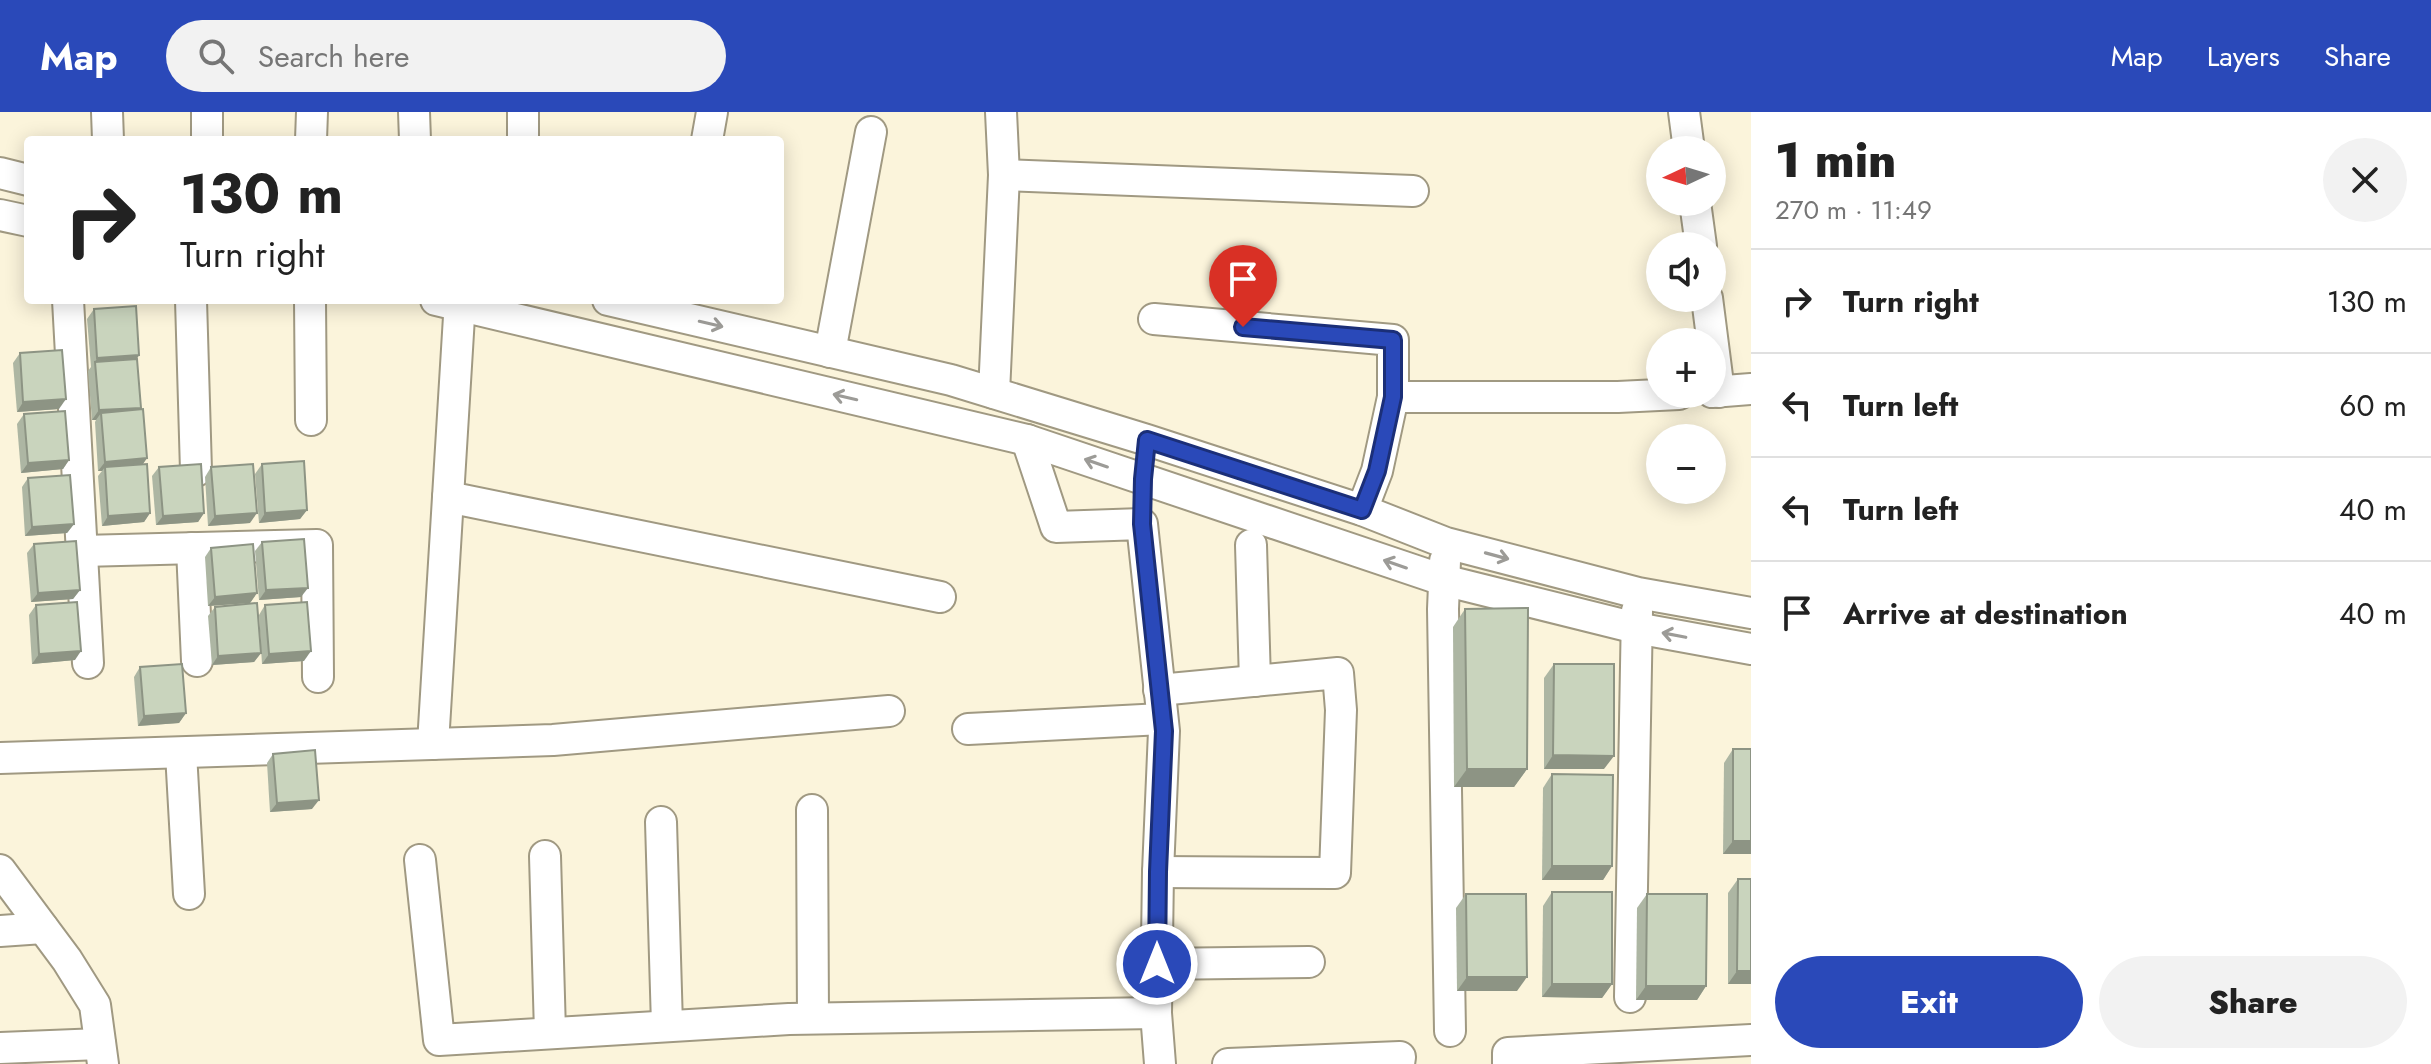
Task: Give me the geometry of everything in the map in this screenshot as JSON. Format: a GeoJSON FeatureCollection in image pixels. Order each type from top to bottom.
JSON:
{"type":"FeatureCollection","features":[{"type":"Feature","properties":{"kind":"street"},"geometry":{"type":"LineString","coordinates":[[107,112],[108,136]]}},
{"type":"Feature","properties":{"kind":"street"},"geometry":{"type":"LineString","coordinates":[[207,112],[207,136]]}},
{"type":"Feature","properties":{"kind":"street"},"geometry":{"type":"LineString","coordinates":[[311,136],[312,112]]}},
{"type":"Feature","properties":{"kind":"street"},"geometry":{"type":"LineString","coordinates":[[414,112],[415,136]]}},
{"type":"Feature","properties":{"kind":"street"},"geometry":{"type":"LineString","coordinates":[[523,112],[523,136]]}},
{"type":"Feature","properties":{"kind":"street"},"geometry":{"type":"LineString","coordinates":[[708,136],[712,112]]}},
{"type":"Feature","properties":{"kind":"street"},"geometry":{"type":"LineString","coordinates":[[994,393],[1004,175],[1001,112]]}},
{"type":"Feature","properties":{"kind":"street"},"geometry":{"type":"LineString","coordinates":[[1684,112],[1687,136]]}},
{"type":"Feature","properties":{"kind":"street"},"geometry":{"type":"LineString","coordinates":[[830,352],[871,132]]}},
{"type":"Feature","properties":{"kind":"street"},"geometry":{"type":"LineString","coordinates":[[0,173],[24,179]]}},
{"type":"Feature","properties":{"kind":"street"},"geometry":{"type":"LineString","coordinates":[[1004,175],[1413,191]]}},
{"type":"Feature","properties":{"kind":"street"},"geometry":{"type":"LineString","coordinates":[[0,215],[24,220]]}},
{"type":"Feature","properties":{"kind":"street"},"geometry":{"type":"LineString","coordinates":[[68,304],[88,663]]}},
{"type":"Feature","properties":{"kind":"street"},"geometry":{"type":"LineString","coordinates":[[191,304],[196,471]]}},
{"type":"Feature","properties":{"kind":"street"},"geometry":{"type":"LineString","coordinates":[[310,304],[311,420]]}},
{"type":"Feature","properties":{"kind":"street"},"geometry":{"type":"LineString","coordinates":[[433,744],[448,497],[452,304]]}},
{"type":"Feature","properties":{"kind":"street"},"geometry":{"type":"LineString","coordinates":[[460,304],[1027,440],[1443,580],[1636,628],[1751,649]]}},
{"type":"Feature","properties":{"kind":"street"},"geometry":{"type":"LineString","coordinates":[[660,306],[830,352],[951,380],[1362,510],[1446,543],[1638,593],[1751,613]]}},
{"type":"Feature","properties":{"kind":"street"},"geometry":{"type":"LineString","coordinates":[[1154,319],[1393,340],[1393,397],[1377,471],[1362,510]]}},
{"type":"Feature","properties":{"kind":"street"},"geometry":{"type":"LineString","coordinates":[[1726,391],[1751,389]]}},
{"type":"Feature","properties":{"kind":"street"},"geometry":{"type":"LineString","coordinates":[[1393,397],[1646,396]]}},
{"type":"Feature","properties":{"kind":"street"},"geometry":{"type":"LineString","coordinates":[[1027,440],[1056,527],[1142,524]]}},
{"type":"Feature","properties":{"kind":"street"},"geometry":{"type":"LineString","coordinates":[[1147,440],[1142,524],[1164,731],[1156,1013],[1160,1064]]}},
{"type":"Feature","properties":{"kind":"street"},"geometry":{"type":"LineString","coordinates":[[448,497],[940,597]]}},
{"type":"Feature","properties":{"kind":"street"},"geometry":{"type":"LineString","coordinates":[[1446,543],[1443,580],[1450,1031]]}},
{"type":"Feature","properties":{"kind":"street"},"geometry":{"type":"LineString","coordinates":[[82,551],[317,545],[318,677]]}},
{"type":"Feature","properties":{"kind":"street"},"geometry":{"type":"LineString","coordinates":[[1251,545],[1255,681]]}},
{"type":"Feature","properties":{"kind":"street"},"geometry":{"type":"LineString","coordinates":[[192,548],[197,661]]}},
{"type":"Feature","properties":{"kind":"street"},"geometry":{"type":"LineString","coordinates":[[1630,997],[1638,593]]}},
{"type":"Feature","properties":{"kind":"street"},"geometry":{"type":"LineString","coordinates":[[968,729],[1161,705],[1255,681],[1338,673],[1341,710],[1335,873],[1158,872]]}},
{"type":"Feature","properties":{"kind":"street"},"geometry":{"type":"LineString","coordinates":[[0,758],[553,740],[889,711]]}},
{"type":"Feature","properties":{"kind":"street"},"geometry":{"type":"LineString","coordinates":[[181,753],[189,894]]}},
{"type":"Feature","properties":{"kind":"street"},"geometry":{"type":"LineString","coordinates":[[812,810],[813,1018]]}},
{"type":"Feature","properties":{"kind":"street"},"geometry":{"type":"LineString","coordinates":[[661,822],[667,1025]]}},
{"type":"Feature","properties":{"kind":"street"},"geometry":{"type":"LineString","coordinates":[[545,856],[550,1032]]}},
{"type":"Feature","properties":{"kind":"street"},"geometry":{"type":"LineString","coordinates":[[420,860],[439,1040],[813,1018],[1156,1013]]}},
{"type":"Feature","properties":{"kind":"street"},"geometry":{"type":"LineString","coordinates":[[0,870],[67,960],[95,1005],[101,1054],[0,1048]]}},
{"type":"Feature","properties":{"kind":"street"},"geometry":{"type":"LineString","coordinates":[[0,931],[43,928]]}},
{"type":"Feature","properties":{"kind":"street"},"geometry":{"type":"LineString","coordinates":[[1157,964],[1309,962]]}},
{"type":"Feature","properties":{"kind":"street"},"geometry":{"type":"LineString","coordinates":[[1508,1064],[1508,1053],[1635,1055],[1751,1040]]}},
{"type":"Feature","properties":{"kind":"street"},"geometry":{"type":"LineString","coordinates":[[1228,1064],[1400,1057],[1399,1064]]}},
{"type":"Feature","properties":{"kind":"building"},"geometry":{"type":"Polygon","coordinates":[[[136,306],[139,355],[97,358],[94,309],[136,306]]]}},
{"type":"Feature","properties":{"kind":"building"},"geometry":{"type":"Polygon","coordinates":[[[62,350],[66,399],[23,402],[20,353],[62,350]]]}},
{"type":"Feature","properties":{"kind":"building"},"geometry":{"type":"Polygon","coordinates":[[[137,359],[141,408],[99,410],[95,362],[137,359]]]}},
{"type":"Feature","properties":{"kind":"building"},"geometry":{"type":"Polygon","coordinates":[[[143,409],[147,458],[105,462],[101,413],[143,409]]]}},
{"type":"Feature","properties":{"kind":"building"},"geometry":{"type":"Polygon","coordinates":[[[65,411],[69,460],[28,463],[24,414],[65,411]]]}},
{"type":"Feature","properties":{"kind":"building"},"geometry":{"type":"Polygon","coordinates":[[[304,461],[307,510],[265,513],[262,464],[304,461]]]}},
{"type":"Feature","properties":{"kind":"building"},"geometry":{"type":"Polygon","coordinates":[[[147,464],[150,513],[108,516],[105,467],[147,464]]]}},
{"type":"Feature","properties":{"kind":"building"},"geometry":{"type":"Polygon","coordinates":[[[201,464],[204,513],[163,516],[159,467],[201,464]]]}},
{"type":"Feature","properties":{"kind":"building"},"geometry":{"type":"Polygon","coordinates":[[[253,464],[257,513],[215,516],[211,467],[253,464]]]}},
{"type":"Feature","properties":{"kind":"building"},"geometry":{"type":"Polygon","coordinates":[[[70,475],[74,524],[32,527],[28,478],[70,475]]]}},
{"type":"Feature","properties":{"kind":"building"},"geometry":{"type":"Polygon","coordinates":[[[304,539],[308,588],[266,590],[262,542],[304,539]]]}},
{"type":"Feature","properties":{"kind":"building"},"geometry":{"type":"Polygon","coordinates":[[[76,541],[80,590],[38,593],[34,544],[76,541]]]}},
{"type":"Feature","properties":{"kind":"building"},"geometry":{"type":"Polygon","coordinates":[[[253,544],[257,593],[215,597],[211,548],[253,544]]]}},
{"type":"Feature","properties":{"kind":"building"},"geometry":{"type":"Polygon","coordinates":[[[77,602],[81,651],[39,654],[36,605],[77,602]]]}},
{"type":"Feature","properties":{"kind":"building"},"geometry":{"type":"Polygon","coordinates":[[[307,602],[311,651],[269,654],[265,605],[307,602]]]}},
{"type":"Feature","properties":{"kind":"building"},"geometry":{"type":"Polygon","coordinates":[[[257,603],[261,653],[218,656],[215,607],[257,603]]]}},
{"type":"Feature","properties":{"kind":"building"},"geometry":{"type":"Polygon","coordinates":[[[1528,608],[1527,769],[1467,769],[1465,609],[1528,608]]]}},
{"type":"Feature","properties":{"kind":"building"},"geometry":{"type":"Polygon","coordinates":[[[182,664],[186,713],[144,716],[140,667],[182,664]]]}},
{"type":"Feature","properties":{"kind":"building"},"geometry":{"type":"Polygon","coordinates":[[[1554,664],[1614,664],[1614,756],[1553,755],[1554,664]]]}},
{"type":"Feature","properties":{"kind":"building"},"geometry":{"type":"Polygon","coordinates":[[[1733,749],[1751,749],[1751,841],[1733,841],[1733,749]]]}},
{"type":"Feature","properties":{"kind":"building"},"geometry":{"type":"Polygon","coordinates":[[[315,750],[319,800],[277,803],[273,754],[315,750]]]}},
{"type":"Feature","properties":{"kind":"building"},"geometry":{"type":"Polygon","coordinates":[[[1552,774],[1613,775],[1612,866],[1552,866],[1552,774]]]}},
{"type":"Feature","properties":{"kind":"building"},"geometry":{"type":"Polygon","coordinates":[[[1738,879],[1751,879],[1751,971],[1737,971],[1738,879]]]}},
{"type":"Feature","properties":{"kind":"building"},"geometry":{"type":"Polygon","coordinates":[[[1552,892],[1612,892],[1612,984],[1552,984],[1552,892]]]}},
{"type":"Feature","properties":{"kind":"building"},"geometry":{"type":"Polygon","coordinates":[[[1466,894],[1526,894],[1527,977],[1467,977],[1466,894]]]}},
{"type":"Feature","properties":{"kind":"building"},"geometry":{"type":"Polygon","coordinates":[[[1647,894],[1707,894],[1706,986],[1646,986],[1647,894]]]}},
{"type":"Feature","properties":{"kind":"route"},"geometry":{"type":"LineString","coordinates":[[1157,964],[1164,731],[1142,524],[1147,440],[1362,510],[1377,471],[1393,397],[1393,340],[1243,327]]}}]}
